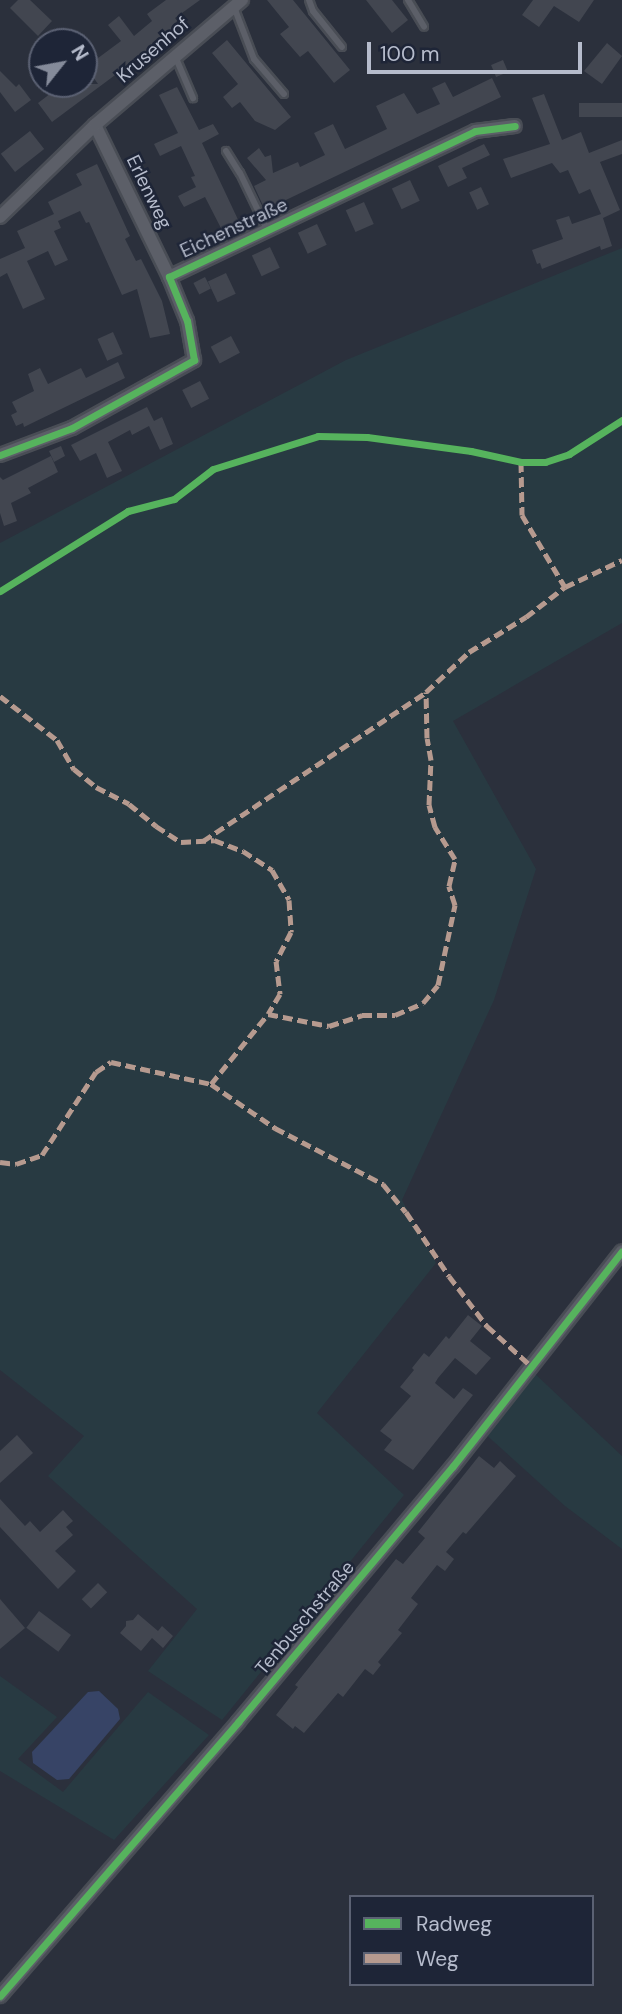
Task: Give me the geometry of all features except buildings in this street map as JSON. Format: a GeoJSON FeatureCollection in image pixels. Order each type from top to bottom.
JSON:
{"type":"FeatureCollection","features":[{"type":"Feature","properties":{"kind":"street","name":"Krusenhof"},"geometry":{"type":"LineString","coordinates":[[0,217],[95,125],[238,4]]}},
{"type":"Feature","properties":{"kind":"street","name":"Erlenweg"},"geometry":{"type":"LineString","coordinates":[[95,125],[169,276]]}},
{"type":"Feature","properties":{"kind":"street","name":"Eichenstraße"},"geometry":{"type":"LineString","coordinates":[[0,456],[72,428],[194,360],[187,321],[169,276],[475,131],[515,126]]}},
{"type":"Feature","properties":{"kind":"street","name":"Tenbuschstraße"},"geometry":{"type":"LineString","coordinates":[[0,1996],[238,1722],[417,1509],[622,1251]]}},
{"type":"Feature","properties":{"kind":"lane"},"geometry":{"type":"LineString","coordinates":[[309,0],[313,11],[342,47]]}},
{"type":"Feature","properties":{"kind":"lane"},"geometry":{"type":"LineString","coordinates":[[408,0],[424,27]]}},
{"type":"Feature","properties":{"kind":"lane"},"geometry":{"type":"LineString","coordinates":[[238,4],[254,59],[285,94]]}},
{"type":"Feature","properties":{"kind":"lane"},"geometry":{"type":"LineString","coordinates":[[175,56],[194,99]]}},
{"type":"Feature","properties":{"kind":"lane"},"geometry":{"type":"LineString","coordinates":[[226,151],[240,173],[267,230]]}},
{"type":"Feature","properties":{"kind":"shaded area"},"geometry":{"type":"Polygon","coordinates":[[[622,248],[622,623],[453,721],[536,869],[494,1000],[402,1200],[436,1263],[317,1413],[404,1495],[222,1720],[148,1671],[197,1609],[48,1476],[84,1436],[0,1370],[0,543],[346,360],[622,248]]]}},
{"type":"Feature","properties":{"kind":"shaded area"},"geometry":{"type":"Polygon","coordinates":[[[531,1370],[622,1456],[622,1549],[565,1506],[483,1432],[531,1370]]]}},
{"type":"Feature","properties":{"kind":"shaded area"},"geometry":{"type":"Polygon","coordinates":[[[0,1676],[57,1717],[18,1759],[63,1792],[148,1692],[209,1735],[114,1840],[0,1771],[0,1676]]]}},
{"type":"Feature","properties":{"kind":"water"},"geometry":{"type":"Polygon","coordinates":[[[99,1691],[118,1709],[120,1719],[69,1779],[57,1780],[33,1763],[32,1752],[88,1692],[99,1691]]]}},
{"type":"Feature","properties":{"kind":"marked path"},"geometry":{"type":"LineString","coordinates":[[521,462],[522,515],[565,587]]}},
{"type":"Feature","properties":{"kind":"marked path"},"geometry":{"type":"LineString","coordinates":[[211,1084],[268,1014],[329,1026],[362,1015],[395,1015],[423,1003],[438,985],[455,905],[449,886],[455,859],[435,827],[429,805],[431,760],[427,738],[426,692],[469,652],[526,617],[565,587],[622,560]]}},
{"type":"Feature","properties":{"kind":"marked path"},"geometry":{"type":"LineString","coordinates":[[203,841],[426,692]]}},
{"type":"Feature","properties":{"kind":"marked path"},"geometry":{"type":"LineString","coordinates":[[0,696],[57,740],[74,769],[96,787],[129,804],[181,842],[214,840],[243,851],[272,870],[289,900],[291,932],[276,961],[280,994],[268,1014]]}},
{"type":"Feature","properties":{"kind":"marked path"},"geometry":{"type":"LineString","coordinates":[[0,1162],[16,1164],[42,1155],[96,1072],[111,1062],[211,1084],[275,1128],[383,1184],[487,1326],[531,1366]]}},
{"type":"Feature","properties":{"kind":"cycle path"},"geometry":{"type":"LineString","coordinates":[[0,455],[72,428],[194,360],[187,321],[169,277],[475,131],[515,126]]}},
{"type":"Feature","properties":{"kind":"cycle path"},"geometry":{"type":"LineString","coordinates":[[0,591],[128,511],[174,499],[213,469],[318,436],[367,437],[471,451],[521,462],[545,462],[569,454],[622,420]]}},
{"type":"Feature","properties":{"kind":"cycle path"},"geometry":{"type":"LineString","coordinates":[[0,1996],[238,1722],[453,1466],[622,1251]]}}]}
